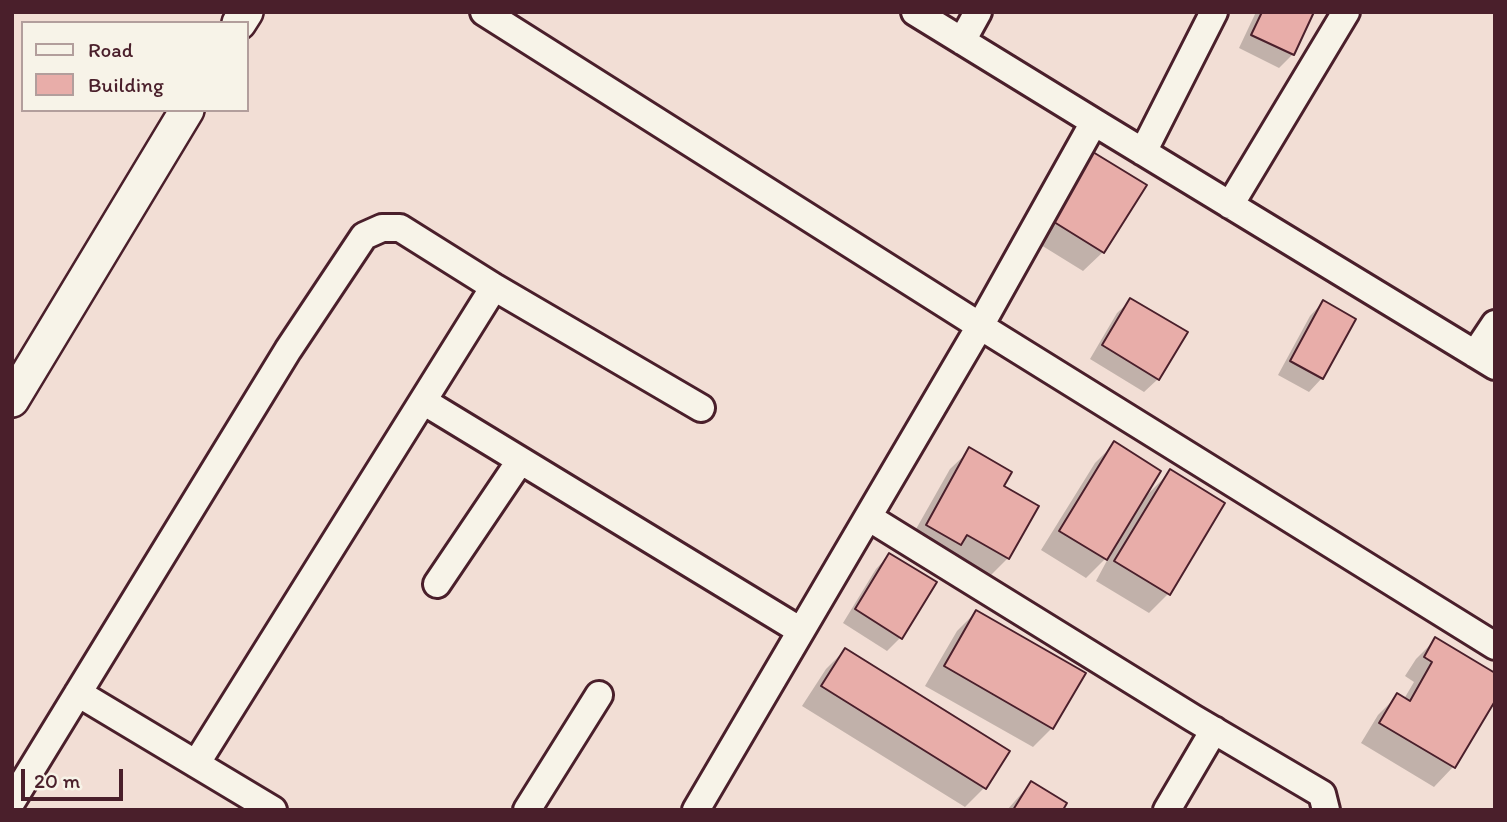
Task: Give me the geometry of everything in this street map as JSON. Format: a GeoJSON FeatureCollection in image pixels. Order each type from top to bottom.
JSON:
{"type":"FeatureCollection","features":[{"type":"Feature","properties":{"kind":"street"},"geometry":{"type":"LineString","coordinates":[[484,12],[980,326],[1495,646]]}},
{"type":"Feature","properties":{"kind":"street"},"geometry":{"type":"LineString","coordinates":[[915,12],[1485,360],[1495,324]]}},
{"type":"Feature","properties":{"kind":"street"},"geometry":{"type":"LineString","coordinates":[[962,41],[978,12]]}},
{"type":"Feature","properties":{"kind":"street"},"geometry":{"type":"LineString","coordinates":[[1143,152],[1214,12]]}},
{"type":"Feature","properties":{"kind":"street"},"geometry":{"type":"LineString","coordinates":[[1230,205],[1346,12]]}},
{"type":"Feature","properties":{"kind":"street"},"geometry":{"type":"LineString","coordinates":[[12,400],[186,112]]}},
{"type":"Feature","properties":{"kind":"street"},"geometry":{"type":"LineString","coordinates":[[696,810],[980,326],[1094,122]]}},
{"type":"Feature","properties":{"kind":"street"},"geometry":{"type":"LineString","coordinates":[[12,801],[288,350],[364,236],[382,228],[400,228],[494,287],[701,408]]}},
{"type":"Feature","properties":{"kind":"street"},"geometry":{"type":"LineString","coordinates":[[197,764],[494,287]]}},
{"type":"Feature","properties":{"kind":"street"},"geometry":{"type":"LineString","coordinates":[[423,401],[801,631]]}},
{"type":"Feature","properties":{"kind":"street"},"geometry":{"type":"LineString","coordinates":[[437,584],[520,461]]}},
{"type":"Feature","properties":{"kind":"street"},"geometry":{"type":"LineString","coordinates":[[868,517],[1322,794],[1326,810]]}},
{"type":"Feature","properties":{"kind":"street"},"geometry":{"type":"LineString","coordinates":[[78,693],[273,810]]}},
{"type":"Feature","properties":{"kind":"street"},"geometry":{"type":"LineString","coordinates":[[527,810],[599,695]]}},
{"type":"Feature","properties":{"kind":"street"},"geometry":{"type":"LineString","coordinates":[[1167,810],[1214,730]]}},
{"type":"Feature","properties":{"kind":"building"},"geometry":{"type":"Polygon","coordinates":[[[1262,12],[1314,12],[1294,55],[1251,35],[1262,12]]]}},
{"type":"Feature","properties":{"kind":"building"},"geometry":{"type":"Polygon","coordinates":[[[1088,149],[1147,185],[1104,253],[1046,217],[1088,149]]]}},
{"type":"Feature","properties":{"kind":"building"},"geometry":{"type":"Polygon","coordinates":[[[1130,298],[1188,332],[1159,380],[1102,345],[1130,298]]]}},
{"type":"Feature","properties":{"kind":"building"},"geometry":{"type":"Polygon","coordinates":[[[1323,300],[1356,319],[1323,379],[1290,361],[1323,300]]]}},
{"type":"Feature","properties":{"kind":"building"},"geometry":{"type":"Polygon","coordinates":[[[1114,441],[1161,471],[1107,560],[1059,531],[1114,441]]]}},
{"type":"Feature","properties":{"kind":"building"},"geometry":{"type":"Polygon","coordinates":[[[969,447],[1012,472],[1004,486],[1039,506],[1009,559],[967,535],[961,545],[926,525],[969,447]]]}},
{"type":"Feature","properties":{"kind":"building"},"geometry":{"type":"Polygon","coordinates":[[[1170,469],[1225,503],[1170,595],[1114,561],[1170,469]]]}},
{"type":"Feature","properties":{"kind":"building"},"geometry":{"type":"Polygon","coordinates":[[[889,553],[937,582],[902,639],[855,609],[889,553]]]}},
{"type":"Feature","properties":{"kind":"building"},"geometry":{"type":"Polygon","coordinates":[[[976,610],[1086,673],[1053,729],[944,666],[976,610]]]}},
{"type":"Feature","properties":{"kind":"building"},"geometry":{"type":"Polygon","coordinates":[[[1435,637],[1495,673],[1495,701],[1455,768],[1379,723],[1397,693],[1410,701],[1432,662],[1424,657],[1435,637]]]}},
{"type":"Feature","properties":{"kind":"building"},"geometry":{"type":"Polygon","coordinates":[[[845,648],[1010,751],[986,789],[821,686],[845,648]]]}},
{"type":"Feature","properties":{"kind":"building"},"geometry":{"type":"Polygon","coordinates":[[[1031,781],[1067,803],[1063,810],[1013,810],[1031,781]]]}}]}
